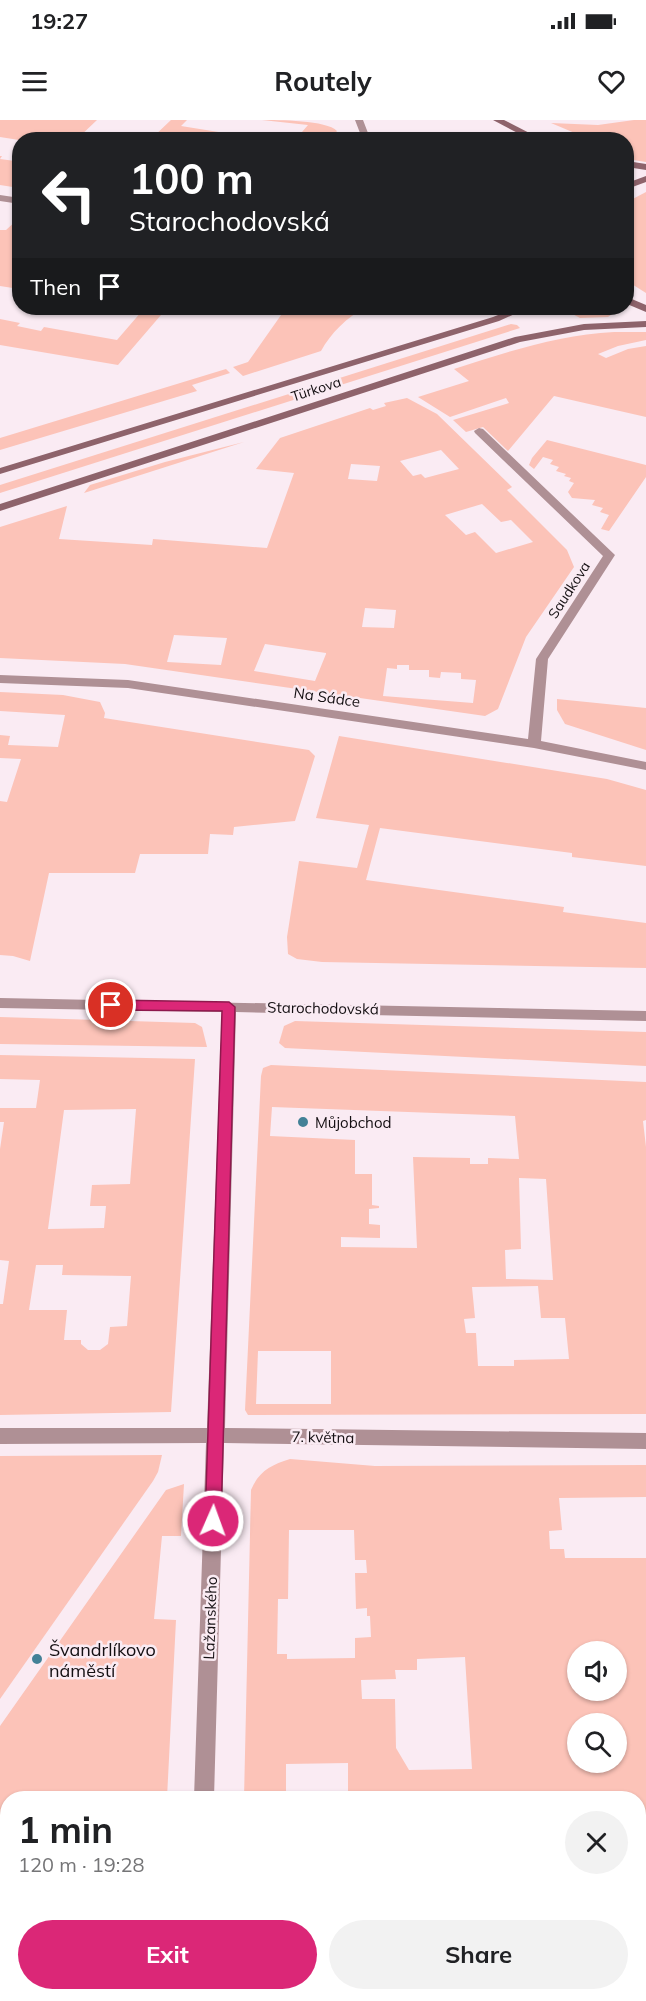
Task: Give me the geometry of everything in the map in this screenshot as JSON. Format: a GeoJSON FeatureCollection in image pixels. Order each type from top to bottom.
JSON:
{"type":"FeatureCollection","features":[{"type":"Feature","properties":{"kind":"main road"},"geometry":{"type":"LineString","coordinates":[[497,120],[522,132]]}},
{"type":"Feature","properties":{"kind":"main road","name":"Türkova"},"geometry":{"type":"LineString","coordinates":[[0,471],[507,315]]}},
{"type":"Feature","properties":{"kind":"main road","name":"Türkova"},"geometry":{"type":"LineString","coordinates":[[0,508],[518,339],[584,327],[646,324]]}},
{"type":"Feature","properties":{"kind":"street","name":"Saudkova"},"geometry":{"type":"LineString","coordinates":[[479,431],[609,555],[542,659],[534,744]]}},
{"type":"Feature","properties":{"kind":"street","name":"Na Sádce"},"geometry":{"type":"LineString","coordinates":[[0,679],[128,684],[534,744],[646,766]]}},
{"type":"Feature","properties":{"kind":"street","name":"Starochodovská"},"geometry":{"type":"LineString","coordinates":[[0,1003],[646,1016]]}},
{"type":"Feature","properties":{"kind":"street","name":"Lažanského"},"geometry":{"type":"LineString","coordinates":[[204,1791],[229,1007]]}},
{"type":"Feature","properties":{"kind":"street","name":"7. května"},"geometry":{"type":"LineString","coordinates":[[0,1436],[646,1441]]}},
{"type":"Feature","properties":{"kind":"shaded area"},"geometry":{"type":"Polygon","coordinates":[[[0,120],[97,120],[84,132],[12,132],[12,139],[0,137],[0,120]]]}},
{"type":"Feature","properties":{"kind":"shaded area"},"geometry":{"type":"Polygon","coordinates":[[[171,120],[187,120],[181,126],[218,132],[158,132],[171,120]]]}},
{"type":"Feature","properties":{"kind":"shaded area"},"geometry":{"type":"Polygon","coordinates":[[[262,120],[313,123],[332,127],[337,131],[302,132],[308,125],[262,120]]]}},
{"type":"Feature","properties":{"kind":"shaded area"},"geometry":{"type":"Polygon","coordinates":[[[646,120],[646,162],[634,160],[634,132],[572,132],[551,123],[598,125],[646,120]]]}},
{"type":"Feature","properties":{"kind":"shaded area"},"geometry":{"type":"Polygon","coordinates":[[[0,159],[12,161],[12,187],[0,185],[0,159]]]}},
{"type":"Feature","properties":{"kind":"shaded area"},"geometry":{"type":"Polygon","coordinates":[[[646,192],[646,293],[634,285],[634,198],[646,192]]]}},
{"type":"Feature","properties":{"kind":"shaded area"},"geometry":{"type":"Polygon","coordinates":[[[12,225],[12,288],[0,286],[0,230],[6,230],[12,225]]]}},
{"type":"Feature","properties":{"kind":"shaded area"},"geometry":{"type":"Polygon","coordinates":[[[139,315],[161,315],[118,365],[0,345],[0,319],[20,323],[17,326],[41,331],[44,327],[117,340],[139,315]]]}},
{"type":"Feature","properties":{"kind":"shaded area"},"geometry":{"type":"Polygon","coordinates":[[[281,315],[354,315],[340,326],[321,351],[243,376],[233,367],[248,362],[281,315]]]}},
{"type":"Feature","properties":{"kind":"shaded area"},"geometry":{"type":"Polygon","coordinates":[[[574,315],[611,315],[608,317],[580,318],[574,315]]]}},
{"type":"Feature","properties":{"kind":"shaded area"},"geometry":{"type":"Polygon","coordinates":[[[511,324],[520,328],[0,493],[0,485],[511,324]]]}},
{"type":"Feature","properties":{"kind":"shaded area"},"geometry":{"type":"Polygon","coordinates":[[[614,332],[646,332],[646,340],[618,346],[598,354],[606,358],[628,349],[646,346],[646,417],[554,396],[508,451],[483,427],[466,432],[453,420],[509,403],[506,398],[450,417],[418,397],[469,381],[454,369],[553,341],[614,332]]]}},
{"type":"Feature","properties":{"kind":"shaded area"},"geometry":{"type":"Polygon","coordinates":[[[226,369],[230,373],[192,385],[197,391],[0,450],[0,438],[226,369]]]}},
{"type":"Feature","properties":{"kind":"shaded area"},"geometry":{"type":"Polygon","coordinates":[[[407,398],[437,414],[512,487],[507,490],[567,550],[574,567],[526,637],[498,709],[485,716],[125,664],[0,658],[0,527],[67,506],[59,539],[152,545],[153,539],[267,548],[294,473],[256,469],[280,438],[370,408],[373,410],[386,406],[384,403],[407,398]],[[441,450],[400,461],[413,476],[421,474],[425,478],[459,469],[441,450]],[[351,464],[348,479],[377,481],[380,466],[351,464]],[[482,504],[445,515],[466,535],[475,532],[496,553],[533,542],[511,520],[501,522],[482,504]],[[365,608],[362,627],[394,628],[396,610],[365,608]],[[174,635],[167,662],[221,665],[227,638],[174,635]],[[265,644],[254,671],[315,681],[326,653],[265,644]],[[397,665],[397,669],[387,668],[383,696],[473,703],[476,680],[461,679],[461,673],[441,672],[440,678],[429,677],[429,670],[409,670],[409,665],[397,665]]]}},
{"type":"Feature","properties":{"kind":"shaded area"},"geometry":{"type":"Polygon","coordinates":[[[547,440],[646,465],[646,477],[609,531],[601,529],[609,515],[600,512],[603,508],[592,505],[595,500],[572,498],[568,492],[574,483],[569,481],[571,478],[564,476],[566,474],[556,471],[559,467],[550,464],[553,460],[543,457],[534,469],[529,465],[547,440]]]}},
{"type":"Feature","properties":{"kind":"shaded area"},"geometry":{"type":"Polygon","coordinates":[[[244,442],[84,493],[90,485],[165,462],[244,442]]]}},
{"type":"Feature","properties":{"kind":"shaded area"},"geometry":{"type":"Polygon","coordinates":[[[0,692],[63,695],[100,702],[105,713],[104,718],[309,750],[315,756],[295,821],[234,827],[233,835],[210,834],[208,854],[140,854],[135,873],[49,873],[30,961],[0,955],[0,801],[7,802],[21,759],[0,758],[0,735],[10,736],[8,745],[58,747],[65,715],[0,711],[0,692]]]}},
{"type":"Feature","properties":{"kind":"shaded area"},"geometry":{"type":"Polygon","coordinates":[[[557,699],[646,708],[646,750],[565,724],[557,710],[557,699]]]}},
{"type":"Feature","properties":{"kind":"shaded area"},"geometry":{"type":"Polygon","coordinates":[[[339,736],[607,779],[646,790],[646,866],[572,857],[572,853],[380,828],[366,880],[564,907],[563,912],[646,923],[646,968],[322,962],[297,959],[288,954],[287,937],[299,861],[357,868],[369,825],[316,818],[339,736]]]}},
{"type":"Feature","properties":{"kind":"shaded area"},"geometry":{"type":"Polygon","coordinates":[[[0,1017],[195,1023],[202,1027],[207,1047],[0,1044],[0,1017]]]}},
{"type":"Feature","properties":{"kind":"shaded area"},"geometry":{"type":"Polygon","coordinates":[[[295,1021],[646,1032],[646,1066],[285,1048],[279,1043],[284,1026],[295,1021]]]}},
{"type":"Feature","properties":{"kind":"shaded area"},"geometry":{"type":"Polygon","coordinates":[[[0,1055],[195,1059],[171,1412],[0,1415],[0,1304],[3,1304],[9,1261],[0,1260],[0,1149],[4,1122],[0,1122],[0,1108],[36,1108],[40,1080],[0,1079],[0,1055]],[[136,1109],[64,1110],[48,1229],[104,1228],[106,1206],[90,1206],[92,1185],[130,1184],[136,1109]],[[36,1265],[29,1310],[67,1310],[64,1340],[81,1340],[81,1344],[88,1350],[100,1350],[108,1344],[110,1327],[127,1326],[131,1276],[62,1275],[63,1265],[36,1265]]]}},
{"type":"Feature","properties":{"kind":"shaded area"},"geometry":{"type":"Polygon","coordinates":[[[271,1065],[646,1082],[646,1120],[643,1121],[646,1147],[646,1414],[248,1415],[245,1410],[263,1068],[271,1065]],[[272,1107],[270,1136],[355,1140],[355,1174],[372,1174],[372,1205],[379,1206],[379,1208],[369,1209],[369,1224],[380,1225],[380,1238],[341,1237],[341,1247],[417,1248],[413,1157],[470,1158],[470,1164],[488,1164],[488,1158],[519,1159],[515,1116],[272,1107]],[[519,1178],[521,1249],[505,1250],[506,1279],[553,1280],[546,1179],[519,1178]],[[538,1286],[472,1287],[475,1318],[464,1319],[466,1333],[476,1333],[478,1366],[514,1366],[514,1360],[569,1359],[565,1318],[541,1318],[538,1286]],[[258,1351],[256,1404],[331,1404],[331,1351],[258,1351]]]}},
{"type":"Feature","properties":{"kind":"shaded area"},"geometry":{"type":"Polygon","coordinates":[[[162,1455],[153,1481],[0,1699],[0,1456],[162,1455]]]}},
{"type":"Feature","properties":{"kind":"shaded area"},"geometry":{"type":"Polygon","coordinates":[[[290,1459],[375,1466],[646,1465],[646,1497],[559,1498],[562,1530],[549,1531],[550,1549],[564,1549],[565,1558],[646,1558],[646,1791],[348,1791],[348,1763],[286,1764],[286,1791],[244,1791],[251,1490],[262,1473],[271,1466],[290,1459]],[[289,1530],[288,1599],[278,1599],[277,1654],[287,1654],[287,1659],[355,1658],[355,1638],[371,1637],[370,1616],[367,1616],[367,1608],[356,1609],[355,1573],[367,1573],[366,1560],[355,1560],[354,1530],[289,1530]],[[465,1657],[417,1659],[417,1670],[395,1670],[396,1679],[361,1680],[362,1699],[395,1699],[396,1748],[409,1770],[472,1769],[465,1657]]]}},
{"type":"Feature","properties":{"kind":"shaded area"},"geometry":{"type":"Polygon","coordinates":[[[184,1484],[181,1536],[162,1536],[154,1619],[176,1620],[167,1791],[0,1791],[0,1726],[166,1490],[184,1484]]]}},
{"type":"Feature","properties":{"kind":"place","name":"Můjobchod"},"geometry":{"type":"Point","coordinates":[303,1122]}},
{"type":"Feature","properties":{"kind":"place","name":"Švandrlíkovo náměstí"},"geometry":{"type":"Point","coordinates":[37,1659]}},
{"type":"Feature","properties":{"kind":"route"},"geometry":{"type":"LineString","coordinates":[[111,1005],[229,1007],[213,1521]]}}]}
